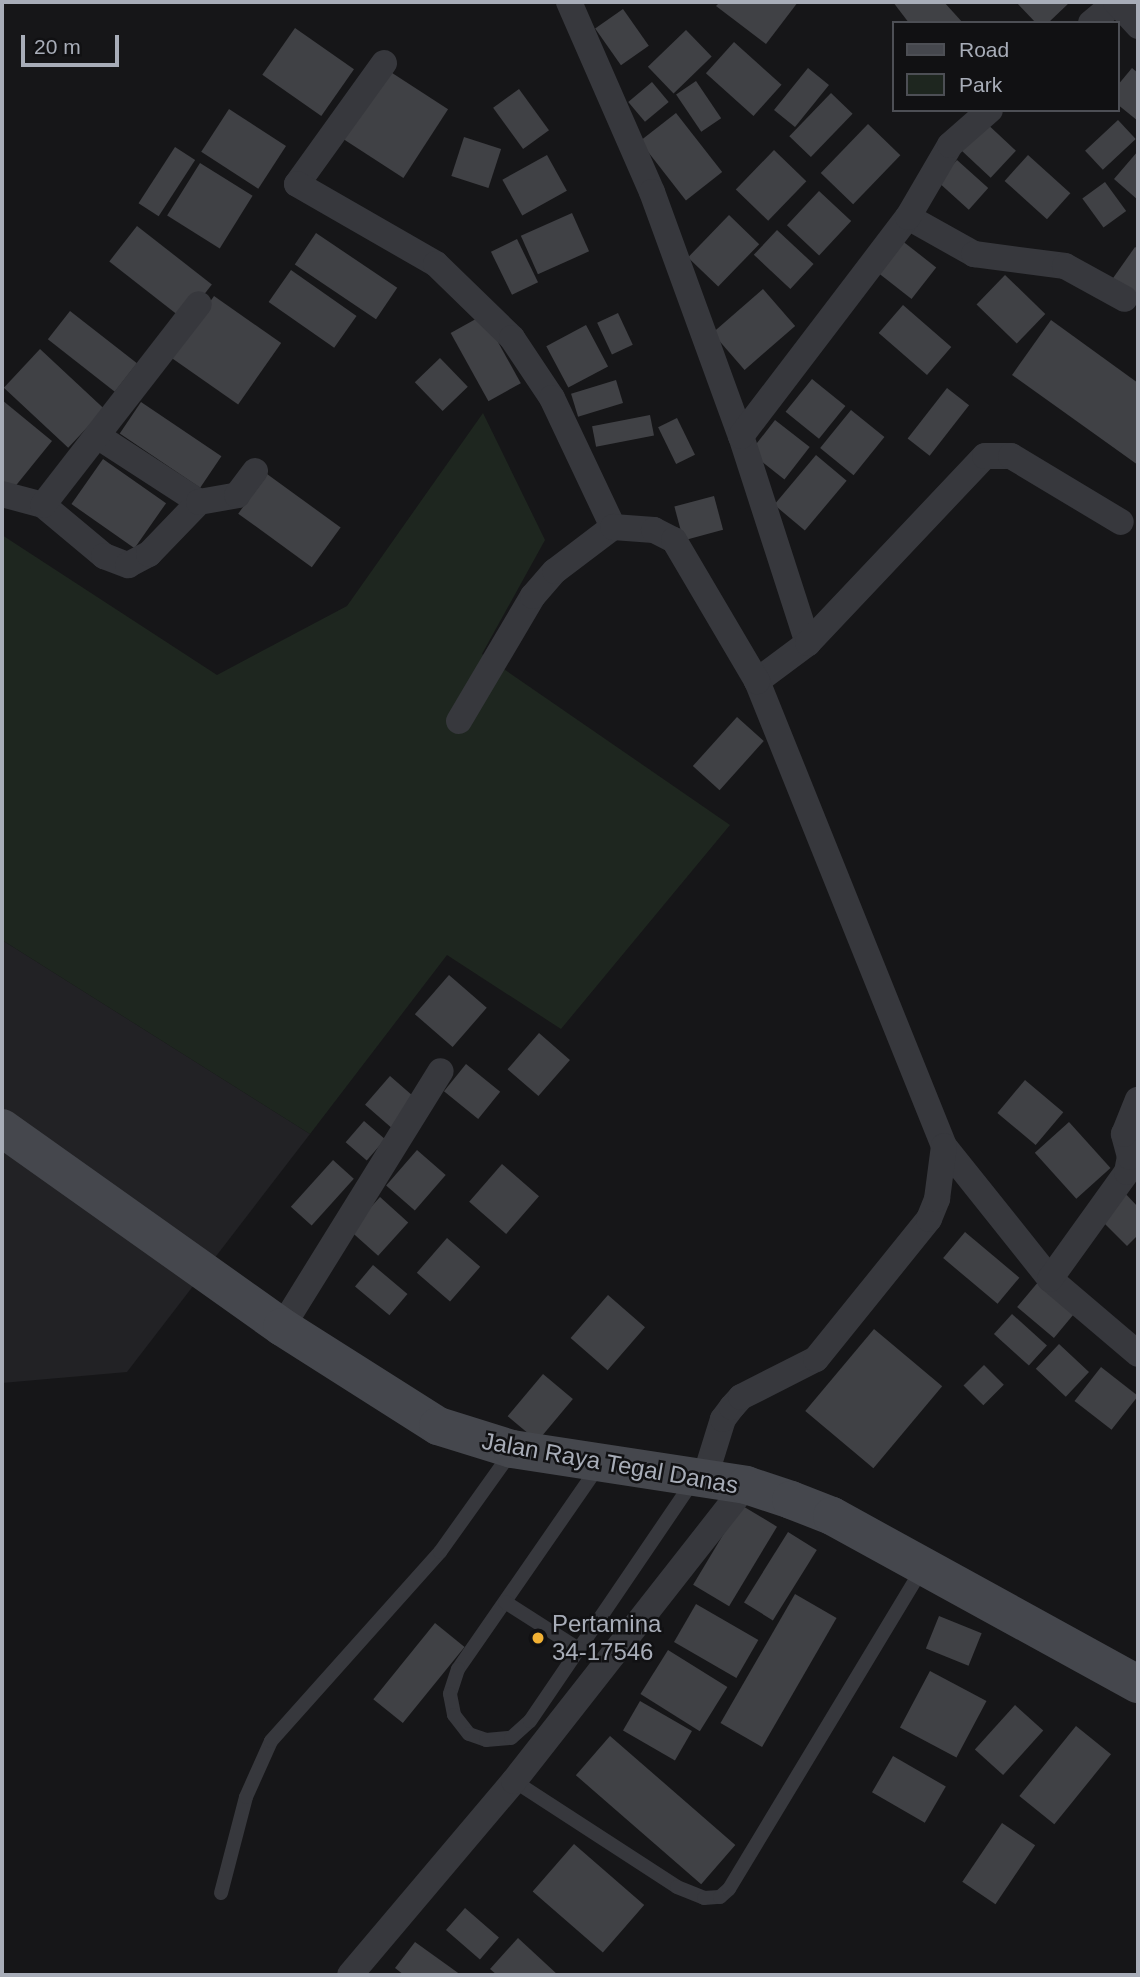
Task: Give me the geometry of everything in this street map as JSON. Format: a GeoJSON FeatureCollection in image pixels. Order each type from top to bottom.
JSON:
{"type":"FeatureCollection","features":[{"type":"Feature","properties":{"kind":"street"},"geometry":{"type":"LineString","coordinates":[[569,2],[652,192],[741,436],[808,643]]}},
{"type":"Feature","properties":{"kind":"street"},"geometry":{"type":"LineString","coordinates":[[1093,21],[1116,2],[1138,26]]}},
{"type":"Feature","properties":{"kind":"street"},"geometry":{"type":"LineString","coordinates":[[384,63],[296,184],[436,264],[512,338],[552,398],[613,527]]}},
{"type":"Feature","properties":{"kind":"street"},"geometry":{"type":"LineString","coordinates":[[741,436],[908,218],[950,145],[988,112]]}},
{"type":"Feature","properties":{"kind":"street"},"geometry":{"type":"LineString","coordinates":[[908,218],[974,254],[1065,266],[1125,299]]}},
{"type":"Feature","properties":{"kind":"street"},"geometry":{"type":"LineString","coordinates":[[43,505],[99,437],[199,304]]}},
{"type":"Feature","properties":{"kind":"street"},"geometry":{"type":"LineString","coordinates":[[99,437],[200,502]]}},
{"type":"Feature","properties":{"kind":"street"},"geometry":{"type":"LineString","coordinates":[[772,671],[808,643],[985,456],[1011,456],[1121,522]]}},
{"type":"Feature","properties":{"kind":"street"},"geometry":{"type":"LineString","coordinates":[[2,494],[43,505],[104,556],[128,565],[149,554],[200,502],[237,495],[255,471]]}},
{"type":"Feature","properties":{"kind":"street"},"geometry":{"type":"LineString","coordinates":[[459,721],[533,596],[555,571],[613,527],[654,530],[674,540],[772,671],[944,1146],[1138,1354]]}},
{"type":"Feature","properties":{"kind":"street"},"geometry":{"type":"LineString","coordinates":[[282,1327],[441,1070]]}},
{"type":"Feature","properties":{"kind":"street"},"geometry":{"type":"LineString","coordinates":[[1058,1268],[1127,1172],[1130,1157],[1124,1135],[1138,1100]]}},
{"type":"Feature","properties":{"kind":"street","name":"Jalan Raya Tegal Danas"},"geometry":{"type":"LineString","coordinates":[[9,1138],[282,1327],[438,1426],[512,1449],[599,1465],[746,1485],[832,1516],[1138,1684]]}},
{"type":"Feature","properties":{"kind":"street"},"geometry":{"type":"LineString","coordinates":[[699,1480],[723,1419],[741,1396],[816,1359],[929,1219],[937,1199],[944,1146]]}},
{"type":"Feature","properties":{"kind":"street"},"geometry":{"type":"LineString","coordinates":[[364,1971],[746,1485]]}},
{"type":"Feature","properties":{"kind":"lane"},"geometry":{"type":"LineString","coordinates":[[221,1893],[246,1797],[271,1741],[440,1552],[512,1449]]}},
{"type":"Feature","properties":{"kind":"lane"},"geometry":{"type":"LineString","coordinates":[[599,1465],[458,1669],[450,1694],[454,1715],[469,1734],[486,1740],[511,1738],[530,1721],[699,1480]]}},
{"type":"Feature","properties":{"kind":"lane"},"geometry":{"type":"LineString","coordinates":[[514,1781],[677,1887],[704,1898],[720,1897],[729,1889],[924,1566]]}},
{"type":"Feature","properties":{"kind":"lane"},"geometry":{"type":"LineString","coordinates":[[505,1602],[579,1650]]}},
{"type":"Feature","properties":{"kind":"shaded area"},"geometry":{"type":"Polygon","coordinates":[[[2,940],[310,1134],[127,1372],[2,1383],[2,940]]]}},
{"type":"Feature","properties":{"kind":"green space"},"geometry":{"type":"Polygon","coordinates":[[[483,413],[545,540],[482,654],[730,825],[561,1029],[447,955],[310,1134],[2,940],[2,535],[217,675],[347,606],[483,413]]]}},
{"type":"Feature","properties":{"kind":"building"},"geometry":{"type":"Polygon","coordinates":[[[720,2],[798,2],[766,44],[716,6],[720,2]]]}},
{"type":"Feature","properties":{"kind":"building"},"geometry":{"type":"Polygon","coordinates":[[[893,2],[944,2],[961,21],[907,21],[893,2]]]}},
{"type":"Feature","properties":{"kind":"building"},"geometry":{"type":"Polygon","coordinates":[[[1016,2],[1070,2],[1050,21],[1034,21],[1016,2]]]}},
{"type":"Feature","properties":{"kind":"building"},"geometry":{"type":"Polygon","coordinates":[[[623,9],[649,46],[621,65],[595,29],[623,9]]]}},
{"type":"Feature","properties":{"kind":"building"},"geometry":{"type":"Polygon","coordinates":[[[295,28],[354,69],[321,116],[262,75],[295,28]]]}},
{"type":"Feature","properties":{"kind":"building"},"geometry":{"type":"Polygon","coordinates":[[[686,30],[712,57],[674,93],[648,67],[686,30]]]}},
{"type":"Feature","properties":{"kind":"building"},"geometry":{"type":"Polygon","coordinates":[[[734,42],[782,85],[753,116],[706,73],[734,42]]]}},
{"type":"Feature","properties":{"kind":"building"},"geometry":{"type":"Polygon","coordinates":[[[808,68],[829,85],[795,127],[774,110],[808,68]]]}},
{"type":"Feature","properties":{"kind":"building"},"geometry":{"type":"Polygon","coordinates":[[[1132,68],[1138,73],[1138,121],[1119,106],[1119,84],[1132,68]]]}},
{"type":"Feature","properties":{"kind":"building"},"geometry":{"type":"Polygon","coordinates":[[[386,69],[448,109],[403,178],[341,138],[386,69]]]}},
{"type":"Feature","properties":{"kind":"building"},"geometry":{"type":"Polygon","coordinates":[[[696,81],[721,118],[701,132],[676,94],[696,81]]]}},
{"type":"Feature","properties":{"kind":"building"},"geometry":{"type":"Polygon","coordinates":[[[652,82],[669,102],[645,122],[628,102],[652,82]]]}},
{"type":"Feature","properties":{"kind":"building"},"geometry":{"type":"Polygon","coordinates":[[[519,89],[549,130],[523,149],[493,108],[519,89]]]}},
{"type":"Feature","properties":{"kind":"building"},"geometry":{"type":"Polygon","coordinates":[[[831,93],[853,114],[811,157],[789,136],[831,93]]]}},
{"type":"Feature","properties":{"kind":"building"},"geometry":{"type":"Polygon","coordinates":[[[229,109],[286,146],[258,189],[201,152],[229,109]]]}},
{"type":"Feature","properties":{"kind":"building"},"geometry":{"type":"Polygon","coordinates":[[[676,113],[722,172],[686,200],[640,141],[676,113]]]}},
{"type":"Feature","properties":{"kind":"building"},"geometry":{"type":"Polygon","coordinates":[[[983,120],[1016,151],[991,178],[958,147],[983,120]]]}},
{"type":"Feature","properties":{"kind":"building"},"geometry":{"type":"Polygon","coordinates":[[[1118,120],[1136,139],[1103,170],[1085,151],[1118,120]]]}},
{"type":"Feature","properties":{"kind":"building"},"geometry":{"type":"Polygon","coordinates":[[[868,124],[900,155],[853,204],[821,173],[868,124]]]}},
{"type":"Feature","properties":{"kind":"building"},"geometry":{"type":"Polygon","coordinates":[[[464,137],[501,149],[488,188],[451,176],[464,137]]]}},
{"type":"Feature","properties":{"kind":"building"},"geometry":{"type":"Polygon","coordinates":[[[175,147],[195,160],[159,216],[139,203],[175,147]]]}},
{"type":"Feature","properties":{"kind":"building"},"geometry":{"type":"Polygon","coordinates":[[[774,150],[806,181],[768,221],[736,190],[774,150]]]}},
{"type":"Feature","properties":{"kind":"building"},"geometry":{"type":"Polygon","coordinates":[[[1138,151],[1138,200],[1114,179],[1138,151]]]}},
{"type":"Feature","properties":{"kind":"building"},"geometry":{"type":"Polygon","coordinates":[[[547,155],[567,191],[522,216],[502,180],[547,155]]]}},
{"type":"Feature","properties":{"kind":"building"},"geometry":{"type":"Polygon","coordinates":[[[1028,155],[1070,193],[1047,219],[1005,181],[1028,155]]]}},
{"type":"Feature","properties":{"kind":"building"},"geometry":{"type":"Polygon","coordinates":[[[957,160],[988,188],[969,210],[938,182],[957,160]]]}},
{"type":"Feature","properties":{"kind":"building"},"geometry":{"type":"Polygon","coordinates":[[[200,163],[253,196],[220,248],[167,216],[200,163]]]}},
{"type":"Feature","properties":{"kind":"building"},"geometry":{"type":"Polygon","coordinates":[[[1105,182],[1126,211],[1104,228],[1082,198],[1105,182]]]}},
{"type":"Feature","properties":{"kind":"building"},"geometry":{"type":"Polygon","coordinates":[[[819,191],[851,221],[819,255],[787,225],[819,191]]]}},
{"type":"Feature","properties":{"kind":"building"},"geometry":{"type":"Polygon","coordinates":[[[572,213],[589,251],[538,274],[521,236],[572,213]]]}},
{"type":"Feature","properties":{"kind":"building"},"geometry":{"type":"Polygon","coordinates":[[[729,215],[759,244],[718,287],[688,257],[729,215]]]}},
{"type":"Feature","properties":{"kind":"building"},"geometry":{"type":"Polygon","coordinates":[[[137,226],[212,284],[184,320],[109,261],[137,226]]]}},
{"type":"Feature","properties":{"kind":"building"},"geometry":{"type":"Polygon","coordinates":[[[777,230],[814,264],[790,289],[754,255],[777,230]]]}},
{"type":"Feature","properties":{"kind":"building"},"geometry":{"type":"Polygon","coordinates":[[[316,233],[397,288],[376,319],[295,265],[316,233]]]}},
{"type":"Feature","properties":{"kind":"building"},"geometry":{"type":"Polygon","coordinates":[[[896,236],[936,267],[912,299],[871,268],[896,236]]]}},
{"type":"Feature","properties":{"kind":"building"},"geometry":{"type":"Polygon","coordinates":[[[517,239],[538,282],[512,295],[491,252],[517,239]]]}},
{"type":"Feature","properties":{"kind":"building"},"geometry":{"type":"Polygon","coordinates":[[[1135,247],[1138,249],[1138,300],[1111,281],[1135,247]]]}},
{"type":"Feature","properties":{"kind":"building"},"geometry":{"type":"Polygon","coordinates":[[[291,270],[357,316],[334,348],[269,302],[291,270]]]}},
{"type":"Feature","properties":{"kind":"building"},"geometry":{"type":"Polygon","coordinates":[[[1005,275],[1045,314],[1017,343],[977,304],[1005,275]]]}},
{"type":"Feature","properties":{"kind":"building"},"geometry":{"type":"Polygon","coordinates":[[[763,289],[795,326],[745,370],[712,333],[763,289]]]}},
{"type":"Feature","properties":{"kind":"building"},"geometry":{"type":"Polygon","coordinates":[[[214,296],[281,343],[238,404],[171,357],[214,296]]]}},
{"type":"Feature","properties":{"kind":"building"},"geometry":{"type":"Polygon","coordinates":[[[903,305],[951,347],[927,375],[879,333],[903,305]]]}},
{"type":"Feature","properties":{"kind":"building"},"geometry":{"type":"Polygon","coordinates":[[[70,311],[137,363],[115,392],[48,339],[70,311]]]}},
{"type":"Feature","properties":{"kind":"building"},"geometry":{"type":"Polygon","coordinates":[[[618,313],[633,345],[612,354],[597,323],[618,313]]]}},
{"type":"Feature","properties":{"kind":"building"},"geometry":{"type":"Polygon","coordinates":[[[483,315],[521,383],[488,401],[451,333],[483,315]]]}},
{"type":"Feature","properties":{"kind":"building"},"geometry":{"type":"Polygon","coordinates":[[[1051,320],[1138,383],[1138,465],[1012,375],[1051,320]]]}},
{"type":"Feature","properties":{"kind":"building"},"geometry":{"type":"Polygon","coordinates":[[[586,325],[608,366],[568,388],[546,346],[586,325]]]}},
{"type":"Feature","properties":{"kind":"building"},"geometry":{"type":"Polygon","coordinates":[[[40,349],[104,409],[68,448],[4,388],[40,349]]]}},
{"type":"Feature","properties":{"kind":"building"},"geometry":{"type":"Polygon","coordinates":[[[440,358],[468,387],[443,411],[415,382],[440,358]]]}},
{"type":"Feature","properties":{"kind":"building"},"geometry":{"type":"Polygon","coordinates":[[[812,379],[845,406],[819,439],[786,412],[812,379]]]}},
{"type":"Feature","properties":{"kind":"building"},"geometry":{"type":"Polygon","coordinates":[[[616,380],[623,403],[578,417],[571,394],[616,380]]]}},
{"type":"Feature","properties":{"kind":"building"},"geometry":{"type":"Polygon","coordinates":[[[947,388],[969,405],[930,456],[908,438],[947,388]]]}},
{"type":"Feature","properties":{"kind":"building"},"geometry":{"type":"Polygon","coordinates":[[[2,400],[52,441],[9,494],[2,488],[2,400]]]}},
{"type":"Feature","properties":{"kind":"building"},"geometry":{"type":"Polygon","coordinates":[[[141,402],[221,456],[200,488],[120,434],[141,402]]]}},
{"type":"Feature","properties":{"kind":"building"},"geometry":{"type":"Polygon","coordinates":[[[851,410],[884,437],[854,475],[820,448],[851,410]]]}},
{"type":"Feature","properties":{"kind":"building"},"geometry":{"type":"Polygon","coordinates":[[[650,415],[654,436],[596,447],[592,426],[650,415]]]}},
{"type":"Feature","properties":{"kind":"building"},"geometry":{"type":"Polygon","coordinates":[[[677,418],[695,455],[676,464],[658,427],[677,418]]]}},
{"type":"Feature","properties":{"kind":"building"},"geometry":{"type":"Polygon","coordinates":[[[775,420],[810,447],[784,479],[750,452],[775,420]]]}},
{"type":"Feature","properties":{"kind":"building"},"geometry":{"type":"Polygon","coordinates":[[[816,455],[847,481],[805,531],[774,505],[816,455]]]}},
{"type":"Feature","properties":{"kind":"building"},"geometry":{"type":"Polygon","coordinates":[[[103,459],[166,503],[135,548],[71,504],[103,459]]]}},
{"type":"Feature","properties":{"kind":"building"},"geometry":{"type":"Polygon","coordinates":[[[267,474],[341,527],[312,567],[238,514],[267,474]]]}},
{"type":"Feature","properties":{"kind":"building"},"geometry":{"type":"Polygon","coordinates":[[[714,496],[723,530],[683,540],[674,507],[714,496]]]}},
{"type":"Feature","properties":{"kind":"building"},"geometry":{"type":"Polygon","coordinates":[[[737,717],[764,741],[720,790],[693,766],[737,717]]]}},
{"type":"Feature","properties":{"kind":"building"},"geometry":{"type":"Polygon","coordinates":[[[449,975],[487,1008],[453,1047],[415,1014],[449,975]]]}},
{"type":"Feature","properties":{"kind":"building"},"geometry":{"type":"Polygon","coordinates":[[[539,1033],[570,1060],[538,1096],[508,1069],[539,1033]]]}},
{"type":"Feature","properties":{"kind":"building"},"geometry":{"type":"Polygon","coordinates":[[[466,1064],[500,1092],[478,1119],[444,1091],[466,1064]]]}},
{"type":"Feature","properties":{"kind":"building"},"geometry":{"type":"Polygon","coordinates":[[[390,1076],[416,1099],[391,1128],[365,1105],[390,1076]]]}},
{"type":"Feature","properties":{"kind":"building"},"geometry":{"type":"Polygon","coordinates":[[[1025,1080],[1063,1112],[1036,1145],[997,1113],[1025,1080]]]}},
{"type":"Feature","properties":{"kind":"building"},"geometry":{"type":"Polygon","coordinates":[[[364,1121],[385,1139],[367,1161],[346,1142],[364,1121]]]}},
{"type":"Feature","properties":{"kind":"building"},"geometry":{"type":"Polygon","coordinates":[[[1069,1122],[1110,1168],[1076,1199],[1035,1153],[1069,1122]]]}},
{"type":"Feature","properties":{"kind":"building"},"geometry":{"type":"Polygon","coordinates":[[[417,1150],[446,1175],[415,1210],[386,1185],[417,1150]]]}},
{"type":"Feature","properties":{"kind":"building"},"geometry":{"type":"Polygon","coordinates":[[[333,1160],[354,1179],[312,1226],[291,1207],[333,1160]]]}},
{"type":"Feature","properties":{"kind":"building"},"geometry":{"type":"Polygon","coordinates":[[[502,1164],[539,1196],[506,1234],[469,1202],[502,1164]]]}},
{"type":"Feature","properties":{"kind":"building"},"geometry":{"type":"Polygon","coordinates":[[[1123,1191],[1138,1207],[1138,1235],[1127,1246],[1098,1217],[1123,1191]]]}},
{"type":"Feature","properties":{"kind":"building"},"geometry":{"type":"Polygon","coordinates":[[[380,1197],[408,1222],[378,1256],[350,1230],[380,1197]]]}},
{"type":"Feature","properties":{"kind":"building"},"geometry":{"type":"Polygon","coordinates":[[[965,1232],[1019,1278],[998,1304],[943,1258],[965,1232]]]}},
{"type":"Feature","properties":{"kind":"building"},"geometry":{"type":"Polygon","coordinates":[[[447,1238],[480,1267],[450,1302],[417,1273],[447,1238]]]}},
{"type":"Feature","properties":{"kind":"building"},"geometry":{"type":"Polygon","coordinates":[[[373,1265],[407,1294],[389,1315],[355,1286],[373,1265]]]}},
{"type":"Feature","properties":{"kind":"building"},"geometry":{"type":"Polygon","coordinates":[[[1039,1281],[1076,1312],[1054,1338],[1017,1307],[1039,1281]]]}},
{"type":"Feature","properties":{"kind":"building"},"geometry":{"type":"Polygon","coordinates":[[[608,1295],[645,1327],[608,1370],[571,1338],[608,1295]]]}},
{"type":"Feature","properties":{"kind":"building"},"geometry":{"type":"Polygon","coordinates":[[[1012,1314],[1047,1345],[1029,1366],[994,1334],[1012,1314]]]}},
{"type":"Feature","properties":{"kind":"building"},"geometry":{"type":"Polygon","coordinates":[[[874,1329],[942,1386],[873,1468],[805,1411],[874,1329]]]}},
{"type":"Feature","properties":{"kind":"building"},"geometry":{"type":"Polygon","coordinates":[[[1059,1344],[1089,1372],[1066,1397],[1036,1369],[1059,1344]]]}},
{"type":"Feature","properties":{"kind":"building"},"geometry":{"type":"Polygon","coordinates":[[[984,1365],[1004,1385],[983,1405],[963,1386],[984,1365]]]}},
{"type":"Feature","properties":{"kind":"building"},"geometry":{"type":"Polygon","coordinates":[[[1101,1367],[1138,1396],[1112,1430],[1075,1401],[1101,1367]]]}},
{"type":"Feature","properties":{"kind":"building"},"geometry":{"type":"Polygon","coordinates":[[[543,1374],[573,1399],[538,1441],[508,1416],[543,1374]]]}},
{"type":"Feature","properties":{"kind":"building"},"geometry":{"type":"Polygon","coordinates":[[[741,1505],[777,1527],[729,1606],[693,1585],[741,1505]]]}},
{"type":"Feature","properties":{"kind":"building"},"geometry":{"type":"Polygon","coordinates":[[[788,1532],[817,1550],[773,1620],[744,1602],[788,1532]]]}},
{"type":"Feature","properties":{"kind":"building"},"geometry":{"type":"Polygon","coordinates":[[[795,1594],[837,1618],[762,1747],[720,1723],[795,1594]]]}},
{"type":"Feature","properties":{"kind":"building"},"geometry":{"type":"Polygon","coordinates":[[[696,1604],[758,1640],[736,1678],[674,1642],[696,1604]]]}},
{"type":"Feature","properties":{"kind":"building"},"geometry":{"type":"Polygon","coordinates":[[[939,1616],[982,1633],[969,1666],[926,1648],[939,1616]]]}},
{"type":"Feature","properties":{"kind":"building"},"geometry":{"type":"Polygon","coordinates":[[[435,1623],[465,1647],[403,1723],[373,1699],[435,1623]]]}},
{"type":"Feature","properties":{"kind":"building"},"geometry":{"type":"Polygon","coordinates":[[[668,1650],[727,1687],[700,1731],[640,1694],[668,1650]]]}},
{"type":"Feature","properties":{"kind":"building"},"geometry":{"type":"Polygon","coordinates":[[[930,1671],[987,1701],[956,1758],[900,1728],[930,1671]]]}},
{"type":"Feature","properties":{"kind":"building"},"geometry":{"type":"Polygon","coordinates":[[[640,1701],[692,1731],[675,1760],[623,1730],[640,1701]]]}},
{"type":"Feature","properties":{"kind":"building"},"geometry":{"type":"Polygon","coordinates":[[[1015,1705],[1043,1730],[1003,1775],[975,1750],[1015,1705]]]}},
{"type":"Feature","properties":{"kind":"building"},"geometry":{"type":"Polygon","coordinates":[[[1076,1726],[1111,1754],[1054,1824],[1019,1796],[1076,1726]]]}},
{"type":"Feature","properties":{"kind":"building"},"geometry":{"type":"Polygon","coordinates":[[[610,1736],[735,1845],[701,1884],[576,1775],[610,1736]]]}},
{"type":"Feature","properties":{"kind":"building"},"geometry":{"type":"Polygon","coordinates":[[[893,1756],[946,1786],[925,1823],[872,1792],[893,1756]]]}},
{"type":"Feature","properties":{"kind":"building"},"geometry":{"type":"Polygon","coordinates":[[[1002,1823],[1035,1845],[995,1904],[962,1882],[1002,1823]]]}},
{"type":"Feature","properties":{"kind":"building"},"geometry":{"type":"Polygon","coordinates":[[[574,1844],[644,1905],[603,1953],[533,1892],[574,1844]]]}},
{"type":"Feature","properties":{"kind":"building"},"geometry":{"type":"Polygon","coordinates":[[[465,1908],[499,1938],[480,1959],[446,1930],[465,1908]]]}},
{"type":"Feature","properties":{"kind":"building"},"geometry":{"type":"Polygon","coordinates":[[[518,1938],[558,1975],[497,1975],[490,1969],[518,1938]]]}},
{"type":"Feature","properties":{"kind":"building"},"geometry":{"type":"Polygon","coordinates":[[[415,1942],[461,1975],[404,1975],[395,1968],[415,1942]]]}},
{"type":"Feature","properties":{"kind":"place","name":"Pertamina 34-17546"},"geometry":{"type":"Point","coordinates":[538,1638]}}]}
